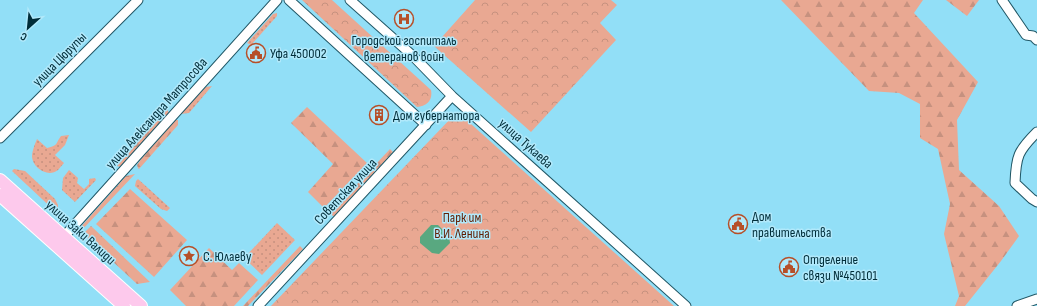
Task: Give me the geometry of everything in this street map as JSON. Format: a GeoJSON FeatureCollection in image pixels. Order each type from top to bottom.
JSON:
{"type":"FeatureCollection","features":[{"type":"Feature","properties":{"kind":"main road","name":"улица Заки Валиди"},"geometry":{"type":"LineString","coordinates":[[0,180],[124,306]]}},
{"type":"Feature","properties":{"kind":"main road","name":"улица Заки Валиди"},"geometry":{"type":"LineString","coordinates":[[0,195],[142,306]]}},
{"type":"Feature","properties":{"kind":"street","name":"улица Цюрупы"},"geometry":{"type":"LineString","coordinates":[[0,138],[138,0]]}},
{"type":"Feature","properties":{"kind":"street","name":"улица Александра Матросова"},"geometry":{"type":"LineString","coordinates":[[60,241],[277,0]]}},
{"type":"Feature","properties":{"kind":"street"},"geometry":{"type":"LineString","coordinates":[[289,0],[426,125]]}},
{"type":"Feature","properties":{"kind":"street","name":"улица Тукаева"},"geometry":{"type":"LineString","coordinates":[[350,0],[413,56],[452,96],[686,306]]}},
{"type":"Feature","properties":{"kind":"street"},"geometry":{"type":"LineString","coordinates":[[1002,0],[1026,35],[1033,36],[1037,40]]}},
{"type":"Feature","properties":{"kind":"street","name":"Советская улица"},"geometry":{"type":"LineString","coordinates":[[258,306],[452,96]]}},
{"type":"Feature","properties":{"kind":"street"},"geometry":{"type":"LineString","coordinates":[[1037,132],[1021,149],[1017,158],[1015,183],[1037,202]]}},
{"type":"Feature","properties":{"kind":"street"},"geometry":{"type":"LineString","coordinates":[[1018,306],[1037,299]]}},
{"type":"Feature","properties":{"kind":"green space"},"geometry":{"type":"Polygon","coordinates":[[[302,0],[332,0],[431,90],[430,100],[426,104],[417,107],[302,0]]]}},
{"type":"Feature","properties":{"kind":"green space"},"geometry":{"type":"Polygon","coordinates":[[[475,0],[611,0],[617,5],[600,23],[616,40],[531,132],[434,46],[475,0]]]}},
{"type":"Feature","properties":{"kind":"green space"},"geometry":{"type":"Polygon","coordinates":[[[781,0],[923,0],[914,13],[978,82],[957,120],[959,170],[999,206],[1019,236],[965,306],[955,306],[959,296],[944,234],[950,204],[938,149],[920,138],[920,104],[899,93],[869,91],[781,0]]]}},
{"type":"Feature","properties":{"kind":"green space"},"geometry":{"type":"Polygon","coordinates":[[[946,0],[979,0],[967,16],[946,0]]]}},
{"type":"Feature","properties":{"kind":"green space"},"geometry":{"type":"Polygon","coordinates":[[[277,13],[277,16],[251,45],[247,43],[273,14],[277,13]]]}},
{"type":"Feature","properties":{"kind":"green space"},"geometry":{"type":"Polygon","coordinates":[[[212,86],[189,113],[180,114],[206,87],[212,86]]]}},
{"type":"Feature","properties":{"kind":"green space"},"geometry":{"type":"Polygon","coordinates":[[[307,107],[367,163],[324,208],[308,192],[333,164],[291,123],[307,107]]]}},
{"type":"Feature","properties":{"kind":"green space"},"geometry":{"type":"Polygon","coordinates":[[[167,109],[169,113],[121,167],[117,166],[167,109]]]}},
{"type":"Feature","properties":{"kind":"green space","name":"Парк им В.И. Ленина"},"geometry":{"type":"Polygon","coordinates":[[[454,115],[461,115],[674,306],[271,306],[454,115]]]}},
{"type":"Feature","properties":{"kind":"green space"},"geometry":{"type":"Polygon","coordinates":[[[175,120],[178,120],[178,125],[139,169],[137,165],[142,158],[175,120]]]}},
{"type":"Feature","properties":{"kind":"green space"},"geometry":{"type":"Polygon","coordinates":[[[69,135],[65,145],[55,155],[64,163],[59,169],[50,173],[42,171],[35,165],[32,157],[37,139],[47,148],[55,145],[61,136],[69,135]]]}},
{"type":"Feature","properties":{"kind":"green space"},"geometry":{"type":"Polygon","coordinates":[[[390,149],[393,152],[334,217],[330,213],[390,149]]]}},
{"type":"Feature","properties":{"kind":"green space"},"geometry":{"type":"Polygon","coordinates":[[[14,169],[25,171],[55,199],[58,205],[57,213],[12,171],[14,169]]]}},
{"type":"Feature","properties":{"kind":"green space"},"geometry":{"type":"Polygon","coordinates":[[[69,170],[78,178],[77,183],[84,189],[89,184],[89,179],[95,178],[96,180],[75,202],[62,190],[63,178],[69,170]]]}},
{"type":"Feature","properties":{"kind":"green space"},"geometry":{"type":"Polygon","coordinates":[[[135,174],[81,231],[79,229],[126,176],[135,174]]]}},
{"type":"Feature","properties":{"kind":"green space"},"geometry":{"type":"Polygon","coordinates":[[[138,179],[170,208],[167,211],[161,209],[135,186],[138,179]]]}},
{"type":"Feature","properties":{"kind":"green space"},"geometry":{"type":"Polygon","coordinates":[[[130,189],[187,240],[154,277],[96,224],[130,189]]]}},
{"type":"Feature","properties":{"kind":"green space"},"geometry":{"type":"Polygon","coordinates":[[[277,223],[295,240],[262,275],[244,258],[277,223]]]}},
{"type":"Feature","properties":{"kind":"green space"},"geometry":{"type":"Polygon","coordinates":[[[91,226],[150,282],[137,284],[83,234],[91,226]]]}},
{"type":"Feature","properties":{"kind":"green space"},"geometry":{"type":"Polygon","coordinates":[[[300,246],[303,249],[248,306],[243,306],[300,246]]]}},
{"type":"Feature","properties":{"kind":"green space"},"geometry":{"type":"Polygon","coordinates":[[[209,248],[232,270],[239,263],[258,280],[234,306],[186,306],[170,290],[209,248]]]}},
{"type":"Feature","properties":{"kind":"shaded area"},"geometry":{"type":"Polygon","coordinates":[[[431,225],[438,225],[449,236],[450,243],[439,254],[432,253],[420,243],[420,237],[431,225]]]}},
{"type":"Feature","properties":{"kind":"place","name":"Городской госпиталь ветеранов войн"},"geometry":{"type":"Point","coordinates":[404,19]}},
{"type":"Feature","properties":{"kind":"place","name":"Уфа 450002"},"geometry":{"type":"Point","coordinates":[256,53]}},
{"type":"Feature","properties":{"kind":"place","name":"Дом губернатора"},"geometry":{"type":"Point","coordinates":[379,115]}},
{"type":"Feature","properties":{"kind":"place","name":"Дом правительства"},"geometry":{"type":"Point","coordinates":[738,224]}},
{"type":"Feature","properties":{"kind":"place","name":"С. Юлаеву"},"geometry":{"type":"Point","coordinates":[189,256]}},
{"type":"Feature","properties":{"kind":"place","name":"Отделение связи №450101"},"geometry":{"type":"Point","coordinates":[789,267]}}]}
